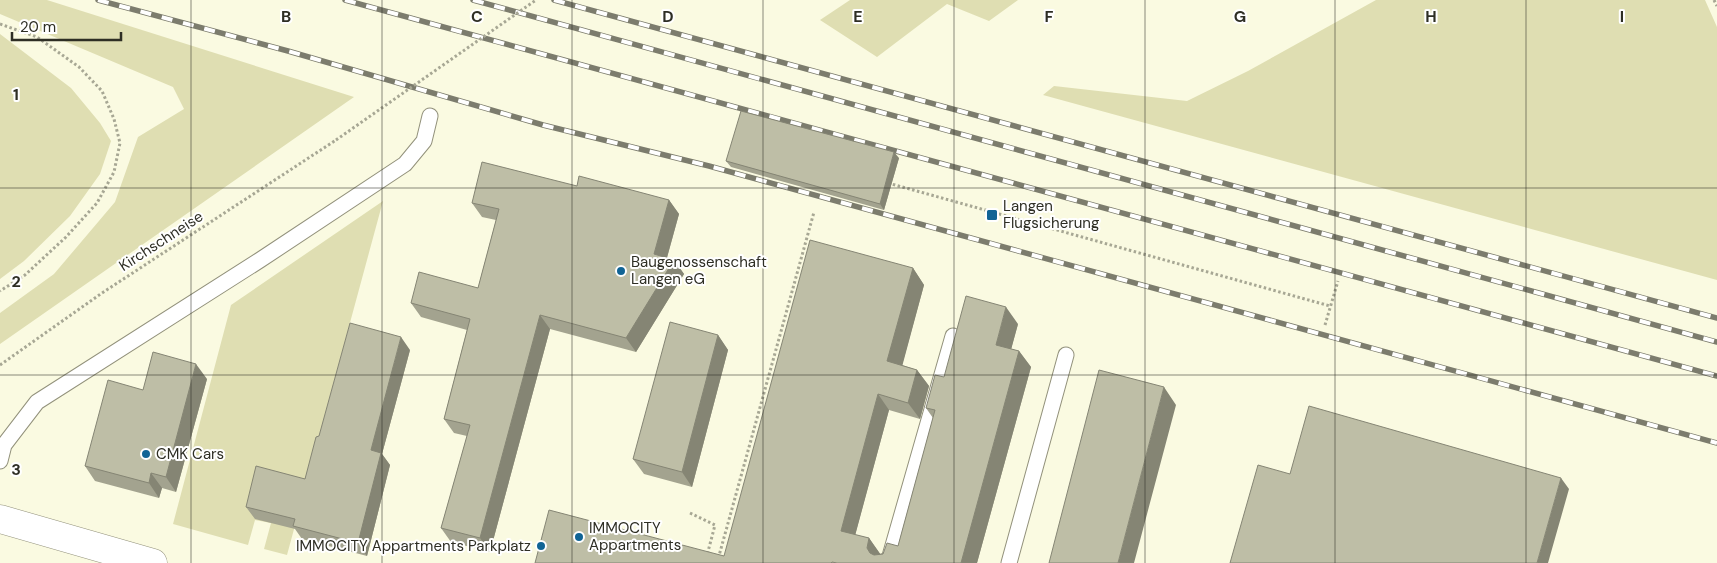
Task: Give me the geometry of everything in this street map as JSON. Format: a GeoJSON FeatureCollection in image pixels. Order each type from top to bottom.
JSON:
{"type":"FeatureCollection","features":[{"type":"Feature","properties":{"kind":"street"},"geometry":{"type":"LineString","coordinates":[[0,519],[153,563]]}},
{"type":"Feature","properties":{"kind":"lane"},"geometry":{"type":"LineString","coordinates":[[0,460],[4,446],[37,402],[260,260],[405,164],[424,141],[430,116]]}},
{"type":"Feature","properties":{"kind":"lane"},"geometry":{"type":"LineString","coordinates":[[888,563],[953,336]]}},
{"type":"Feature","properties":{"kind":"lane"},"geometry":{"type":"LineString","coordinates":[[1009,563],[1066,355]]}},
{"type":"Feature","properties":{"kind":"path","name":"Kirchschneise"},"geometry":{"type":"LineString","coordinates":[[0,365],[102,293],[336,140],[536,0]]}},
{"type":"Feature","properties":{"kind":"path"},"geometry":{"type":"LineString","coordinates":[[1714,0],[1717,6]]}},
{"type":"Feature","properties":{"kind":"path"},"geometry":{"type":"LineString","coordinates":[[0,24],[37,38],[79,67],[102,91],[114,120],[120,143],[114,172],[97,203],[66,237],[25,275],[0,292]]}},
{"type":"Feature","properties":{"kind":"path"},"geometry":{"type":"LineString","coordinates":[[888,183],[1330,306]]}},
{"type":"Feature","properties":{"kind":"path"},"geometry":{"type":"LineString","coordinates":[[717,563],[814,212]]}},
{"type":"Feature","properties":{"kind":"path"},"geometry":{"type":"LineString","coordinates":[[1325,325],[1338,281]]}},
{"type":"Feature","properties":{"kind":"path"},"geometry":{"type":"LineString","coordinates":[[690,513],[715,525],[705,563]]}},
{"type":"Feature","properties":{"kind":"green space"},"geometry":{"type":"Polygon","coordinates":[[[0,0],[47,0],[354,97],[0,344],[0,313],[54,274],[115,202],[138,137],[184,109],[173,87],[0,14],[0,0]]]}},
{"type":"Feature","properties":{"kind":"green space"},"geometry":{"type":"Polygon","coordinates":[[[850,0],[1018,0],[989,21],[947,4],[877,57],[820,20],[850,0]]]}},
{"type":"Feature","properties":{"kind":"green space"},"geometry":{"type":"Polygon","coordinates":[[[1376,0],[1705,0],[1717,27],[1717,280],[1043,95],[1054,86],[1187,101],[1248,71],[1376,0]]]}},
{"type":"Feature","properties":{"kind":"green space"},"geometry":{"type":"Polygon","coordinates":[[[0,34],[71,88],[100,123],[111,141],[100,174],[70,216],[24,261],[0,279],[0,34]]]}},
{"type":"Feature","properties":{"kind":"green space"},"geometry":{"type":"Polygon","coordinates":[[[383,201],[287,555],[264,549],[271,523],[255,520],[248,545],[173,524],[231,305],[383,201]]]}},
{"type":"Feature","properties":{"kind":"building"},"geometry":{"type":"Polygon","coordinates":[[[741,111],[894,152],[880,204],[726,161],[741,111]]]}},
{"type":"Feature","properties":{"kind":"building"},"geometry":{"type":"Polygon","coordinates":[[[482,162],[577,186],[579,176],[669,200],[654,254],[674,260],[626,338],[540,315],[480,538],[441,528],[470,425],[444,419],[470,319],[411,303],[419,272],[478,288],[499,209],[472,203],[482,162]]]}},
{"type":"Feature","properties":{"kind":"building"},"geometry":{"type":"Polygon","coordinates":[[[810,240],[913,268],[887,361],[917,370],[908,403],[878,394],[841,531],[869,538],[867,548],[874,555],[883,554],[887,543],[898,546],[935,410],[926,408],[935,375],[944,377],[966,296],[1006,307],[996,345],[1019,351],[961,563],[535,563],[549,510],[724,556],[810,240]]]}},
{"type":"Feature","properties":{"kind":"building"},"geometry":{"type":"Polygon","coordinates":[[[670,322],[718,335],[682,472],[633,459],[670,322]]]}},
{"type":"Feature","properties":{"kind":"building"},"geometry":{"type":"Polygon","coordinates":[[[350,323],[401,337],[371,450],[381,453],[358,543],[293,526],[295,519],[246,507],[256,466],[305,479],[316,437],[319,436],[350,323]]]}},
{"type":"Feature","properties":{"kind":"building"},"geometry":{"type":"Polygon","coordinates":[[[153,352],[196,364],[166,477],[151,473],[149,483],[85,466],[108,380],[143,390],[153,352]]]}},
{"type":"Feature","properties":{"kind":"building"},"geometry":{"type":"Polygon","coordinates":[[[1099,370],[1164,387],[1118,563],[1049,563],[1099,370]]]}},
{"type":"Feature","properties":{"kind":"building"},"geometry":{"type":"Polygon","coordinates":[[[1309,406],[1561,478],[1537,563],[1230,563],[1258,465],[1290,474],[1309,406]]]}},
{"type":"Feature","properties":{"kind":"railway"},"geometry":{"type":"LineString","coordinates":[[98,0],[288,51],[543,125],[709,166],[1717,443]]}},
{"type":"Feature","properties":{"kind":"railway"},"geometry":{"type":"LineString","coordinates":[[345,0],[1717,376]]}},
{"type":"Feature","properties":{"kind":"railway"},"geometry":{"type":"LineString","coordinates":[[473,0],[1717,342]]}},
{"type":"Feature","properties":{"kind":"railway"},"geometry":{"type":"LineString","coordinates":[[554,0],[1717,318]]}},
{"type":"Feature","properties":{"kind":"place","name":"Langen Flugsicherung"},"geometry":{"type":"Point","coordinates":[992,215]}},
{"type":"Feature","properties":{"kind":"place","name":"Baugenossenschaft Langen eG"},"geometry":{"type":"Point","coordinates":[621,271]}},
{"type":"Feature","properties":{"kind":"place","name":"CMK Cars"},"geometry":{"type":"Point","coordinates":[146,454]}},
{"type":"Feature","properties":{"kind":"place","name":"IMMOCITY Appartments"},"geometry":{"type":"Point","coordinates":[579,537]}},
{"type":"Feature","properties":{"kind":"place","name":"IMMOCITY Appartments Parkplatz"},"geometry":{"type":"Point","coordinates":[541,546]}}]}
